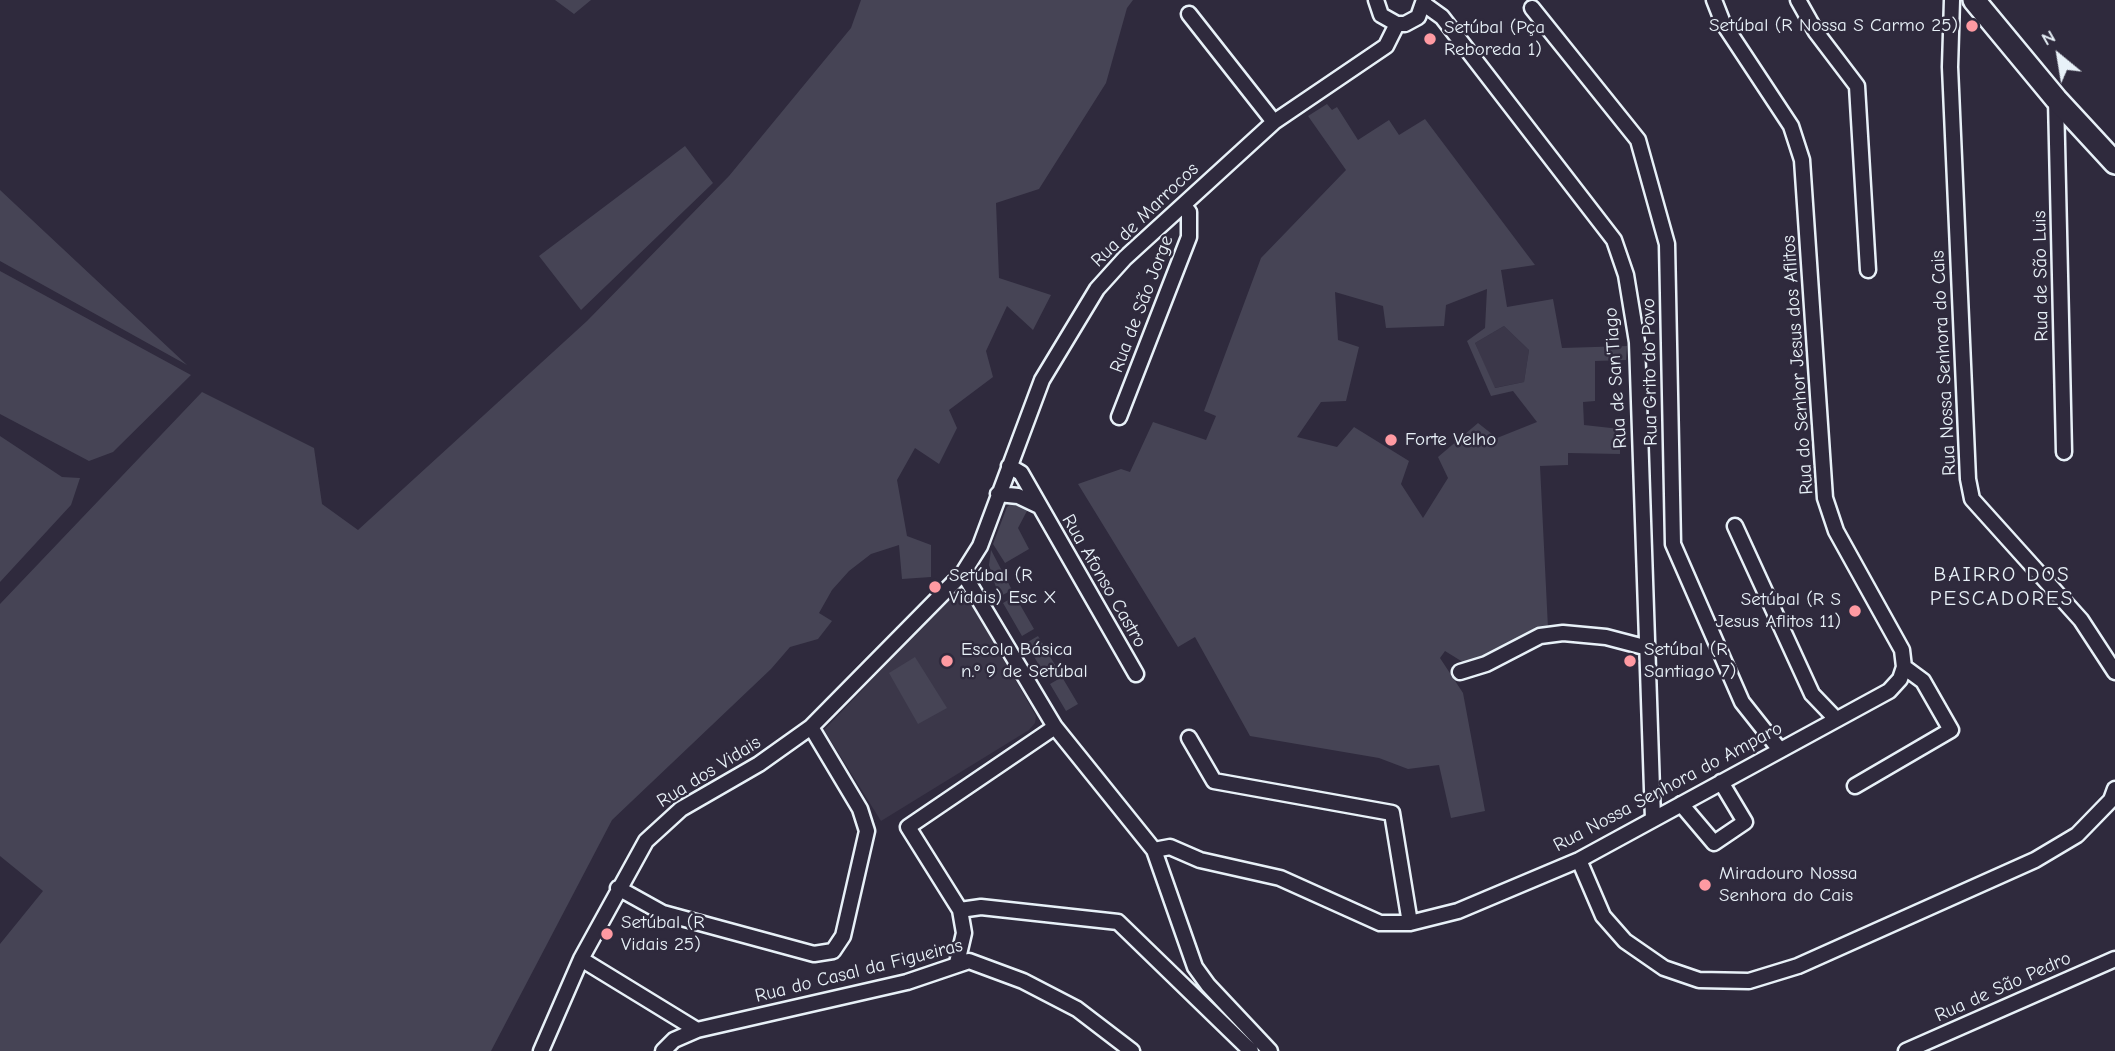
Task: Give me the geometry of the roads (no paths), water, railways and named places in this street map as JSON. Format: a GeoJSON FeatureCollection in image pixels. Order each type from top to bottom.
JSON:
{"type":"FeatureCollection","features":[{"type":"Feature","properties":{"kind":"street"},"geometry":{"type":"LineString","coordinates":[[1377,0],[1381,15],[1397,24]]}},
{"type":"Feature","properties":{"kind":"street","name":"Rua do Senhor Jesus dos Aflitos"},"geometry":{"type":"LineString","coordinates":[[1714,0],[1723,23],[1791,126],[1802,160],[1825,498],[1836,531],[1899,643],[1905,667],[1923,681],[1951,730],[1855,786]]}},
{"type":"Feature","properties":{"kind":"street"},"geometry":{"type":"LineString","coordinates":[[1798,0],[1816,32],[1857,86],[1868,270]]}},
{"type":"Feature","properties":{"kind":"street","name":"Rua Nossa Senhora do Cais"},"geometry":{"type":"LineString","coordinates":[[1952,0],[1951,95],[1968,480],[1972,499],[2081,620],[2115,672]]}},
{"type":"Feature","properties":{"kind":"street"},"geometry":{"type":"LineString","coordinates":[[1974,0],[2056,99],[2115,163]]}},
{"type":"Feature","properties":{"kind":"street","name":"Rua de Marrocos"},"geometry":{"type":"LineString","coordinates":[[963,573],[980,546],[1042,380],[1090,299],[1125,258],[1184,206],[1224,165],[1274,122],[1386,46],[1397,24],[1412,22],[1424,2]]}},
{"type":"Feature","properties":{"kind":"street","name":"Rua de San'Tiago"},"geometry":{"type":"LineString","coordinates":[[1424,2],[1442,17],[1614,240],[1626,275],[1637,342],[1653,819]]}},
{"type":"Feature","properties":{"kind":"street","name":"Rua Grito do Povo"},"geometry":{"type":"LineString","coordinates":[[1532,8],[1638,140],[1667,244],[1674,544],[1742,702],[1780,750]]}},
{"type":"Feature","properties":{"kind":"street"},"geometry":{"type":"LineString","coordinates":[[1189,14],[1274,122]]}},
{"type":"Feature","properties":{"kind":"street","name":"Rua de São Luis"},"geometry":{"type":"LineString","coordinates":[[2056,99],[2064,452]]}},
{"type":"Feature","properties":{"kind":"street","name":"Rua de São Jorge"},"geometry":{"type":"LineString","coordinates":[[1119,416],[1189,237],[1191,225],[1184,206]]}},
{"type":"Feature","properties":{"kind":"street","name":"Rua Afonso Castro"},"geometry":{"type":"LineString","coordinates":[[1009,467],[1021,473],[1136,674]]}},
{"type":"Feature","properties":{"kind":"street","name":"Rua Afonso Castro"},"geometry":{"type":"LineString","coordinates":[[998,494],[1018,496],[1039,506]]}},
{"type":"Feature","properties":{"kind":"street"},"geometry":{"type":"LineString","coordinates":[[1735,526],[1812,694],[1836,719]]}},
{"type":"Feature","properties":{"kind":"street"},"geometry":{"type":"LineString","coordinates":[[963,573],[1055,727],[1154,850],[1195,967],[1208,985],[1270,1051]]}},
{"type":"Feature","properties":{"kind":"street","name":"Rua dos Vidais"},"geometry":{"type":"LineString","coordinates":[[541,1051],[581,959],[646,841],[664,822],[759,764],[811,727],[963,573]]}},
{"type":"Feature","properties":{"kind":"street"},"geometry":{"type":"LineString","coordinates":[[1460,672],[1486,664],[1540,636],[1563,632],[1606,636],[1648,648]]}},
{"type":"Feature","properties":{"kind":"street","name":"Rua Nossa Senhora do Amparo"},"geometry":{"type":"LineString","coordinates":[[1154,850],[1170,847],[1200,860],[1280,878],[1380,923],[1410,923],[1458,911],[1579,860],[1895,686],[1905,667]]}},
{"type":"Feature","properties":{"kind":"street"},"geometry":{"type":"LineString","coordinates":[[618,888],[663,913],[814,954],[832,951],[843,936],[867,831],[860,810],[811,727]]}},
{"type":"Feature","properties":{"kind":"street"},"geometry":{"type":"LineString","coordinates":[[957,963],[964,933],[960,910],[908,827],[1055,727]]}},
{"type":"Feature","properties":{"kind":"street"},"geometry":{"type":"LineString","coordinates":[[1189,738],[1214,781],[1392,813],[1410,923]]}},
{"type":"Feature","properties":{"kind":"street"},"geometry":{"type":"LineString","coordinates":[[1681,804],[1714,843],[1745,822],[1721,782]]}},
{"type":"Feature","properties":{"kind":"street"},"geometry":{"type":"LineString","coordinates":[[1579,860],[1603,916],[1625,941],[1664,968],[1699,980],[1749,981],[1798,966],[2035,860],[2077,835],[2111,800],[2115,789]]}},
{"type":"Feature","properties":{"kind":"street"},"geometry":{"type":"LineString","coordinates":[[960,910],[981,906],[1118,922],[1251,1051]]}},
{"type":"Feature","properties":{"kind":"street"},"geometry":{"type":"LineString","coordinates":[[581,959],[697,1030]]}},
{"type":"Feature","properties":{"kind":"street","name":"Rua de São Pedro"},"geometry":{"type":"LineString","coordinates":[[1906,1051],[2115,959]]}},
{"type":"Feature","properties":{"kind":"street","name":"Rua do Casal da Figueiras"},"geometry":{"type":"LineString","coordinates":[[663,1051],[674,1040],[697,1030],[907,982],[957,963],[980,963],[1023,981],[1077,1009],[1132,1051]]}},
{"type":"Feature","properties":{"kind":"place","name":"Setúbal (R Nossa S Carmo 25)"},"geometry":{"type":"Point","coordinates":[1972,26]}},
{"type":"Feature","properties":{"kind":"place","name":"Setúbal (Pça Reboreda 1)"},"geometry":{"type":"Point","coordinates":[1430,39]}},
{"type":"Feature","properties":{"kind":"place","name":"Forte Velho"},"geometry":{"type":"Point","coordinates":[1391,440]}},
{"type":"Feature","properties":{"kind":"place","name":"Setúbal (R Vidais) Esc X"},"geometry":{"type":"Point","coordinates":[935,587]}},
{"type":"Feature","properties":{"kind":"place","name":"Setúbal (R S Jesus Aflitos 11)"},"geometry":{"type":"Point","coordinates":[1855,611]}},
{"type":"Feature","properties":{"kind":"place","name":"Escola Básica n.º 9 de Setúbal"},"geometry":{"type":"Point","coordinates":[947,661]}},
{"type":"Feature","properties":{"kind":"place","name":"Setúbal (R Santiago 7)"},"geometry":{"type":"Point","coordinates":[1630,661]}},
{"type":"Feature","properties":{"kind":"place","name":"Miradouro Nossa Senhora do Cais"},"geometry":{"type":"Point","coordinates":[1705,885]}},
{"type":"Feature","properties":{"kind":"place","name":"Setúbal (R Vidais 25)"},"geometry":{"type":"Point","coordinates":[607,934]}},
{"type":"Feature","properties":{"kind":"district","name":"BAIRRO DOS PESCADORES"},"geometry":{"type":"Point","coordinates":[2002,587]}}]}
